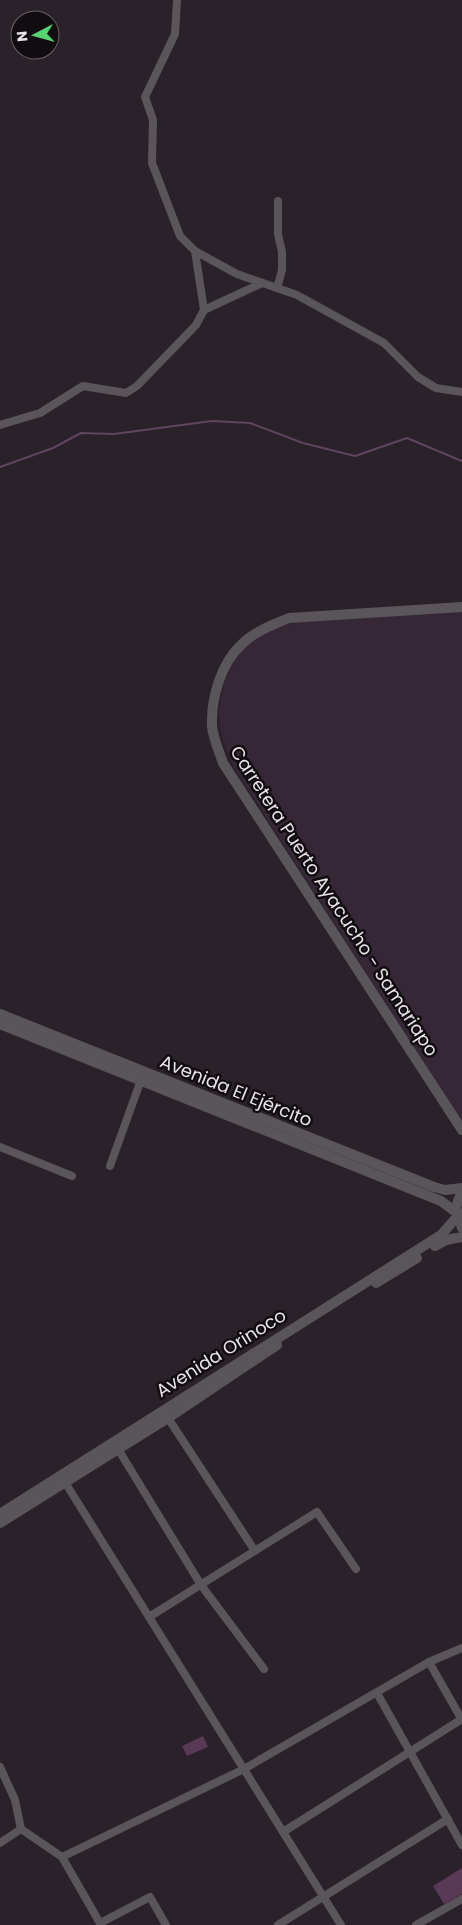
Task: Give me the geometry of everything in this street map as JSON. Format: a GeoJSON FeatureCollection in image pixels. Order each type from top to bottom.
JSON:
{"type":"FeatureCollection","features":[{"type":"Feature","properties":{"kind":"street"},"geometry":{"type":"LineString","coordinates":[[177,0],[174,34],[145,97],[153,120],[152,163],[180,236],[195,251],[237,274],[297,295],[384,343],[418,377],[436,388],[462,392]]}},
{"type":"Feature","properties":{"kind":"street"},"geometry":{"type":"LineString","coordinates":[[277,288],[282,270],[282,252],[278,234],[278,201]]}},
{"type":"Feature","properties":{"kind":"street"},"geometry":{"type":"LineString","coordinates":[[195,251],[204,310]]}},
{"type":"Feature","properties":{"kind":"street"},"geometry":{"type":"LineString","coordinates":[[0,425],[40,412],[83,386],[126,393],[137,386],[196,325],[204,310],[262,282]]}},
{"type":"Feature","properties":{"kind":"street","name":"Carretera Puerto Ayacucho - Samariapo"},"geometry":{"type":"LineString","coordinates":[[462,606],[289,618],[264,628],[241,644],[228,663],[218,684],[212,726],[223,763],[462,1130]]}},
{"type":"Feature","properties":{"kind":"street","name":"Avenida El Ejército"},"geometry":{"type":"LineString","coordinates":[[0,1014],[434,1187],[445,1190],[462,1189]]}},
{"type":"Feature","properties":{"kind":"street","name":"Avenida El Ejército"},"geometry":{"type":"LineString","coordinates":[[0,1024],[441,1201],[457,1215]]}},
{"type":"Feature","properties":{"kind":"street"},"geometry":{"type":"LineString","coordinates":[[110,1166],[141,1080]]}},
{"type":"Feature","properties":{"kind":"street"},"geometry":{"type":"LineString","coordinates":[[0,1147],[72,1176]]}},
{"type":"Feature","properties":{"kind":"street"},"geometry":{"type":"LineString","coordinates":[[462,1189],[457,1200],[457,1215],[462,1228]]}},
{"type":"Feature","properties":{"kind":"street","name":"Avenida Orinoco"},"geometry":{"type":"LineString","coordinates":[[0,1523],[62,1479],[442,1235],[457,1215]]}},
{"type":"Feature","properties":{"kind":"street","name":"Avenida Orinoco"},"geometry":{"type":"LineString","coordinates":[[0,1514],[118,1449],[360,1292],[446,1240],[462,1237]]}},
{"type":"Feature","properties":{"kind":"street"},"geometry":{"type":"LineString","coordinates":[[168,1418],[255,1551]]}},
{"type":"Feature","properties":{"kind":"street"},"geometry":{"type":"LineString","coordinates":[[118,1449],[201,1584],[264,1669]]}},
{"type":"Feature","properties":{"kind":"street"},"geometry":{"type":"LineString","coordinates":[[62,1479],[341,1925]]}},
{"type":"Feature","properties":{"kind":"street"},"geometry":{"type":"LineString","coordinates":[[149,1618],[317,1512],[356,1569]]}},
{"type":"Feature","properties":{"kind":"street"},"geometry":{"type":"LineString","coordinates":[[62,1857],[244,1769],[429,1662],[462,1648]]}},
{"type":"Feature","properties":{"kind":"street"},"geometry":{"type":"LineString","coordinates":[[283,1832],[462,1720],[429,1662]]}},
{"type":"Feature","properties":{"kind":"street"},"geometry":{"type":"LineString","coordinates":[[377,1693],[462,1845]]}},
{"type":"Feature","properties":{"kind":"street"},"geometry":{"type":"LineString","coordinates":[[0,1767],[16,1800],[21,1829],[62,1857],[101,1924],[150,1897],[166,1925]]}},
{"type":"Feature","properties":{"kind":"street"},"geometry":{"type":"LineString","coordinates":[[278,1925],[448,1819]]}},
{"type":"Feature","properties":{"kind":"street"},"geometry":{"type":"LineString","coordinates":[[0,1843],[21,1829]]}},
{"type":"Feature","properties":{"kind":"street"},"geometry":{"type":"LineString","coordinates":[[416,1925],[462,1899]]}},
{"type":"Feature","properties":{"kind":"shaded area"},"geometry":{"type":"Polygon","coordinates":[[[462,611],[462,1121],[234,768],[221,735],[219,710],[224,683],[234,661],[250,641],[269,629],[296,622],[462,611]]]}},
{"type":"Feature","properties":{"kind":"shaded area"},"geometry":{"type":"Polygon","coordinates":[[[203,1736],[208,1747],[187,1756],[182,1746],[203,1736]]]}},
{"type":"Feature","properties":{"kind":"shaded area"},"geometry":{"type":"Polygon","coordinates":[[[462,1868],[462,1894],[444,1904],[433,1886],[462,1868]]]}},
{"type":"Feature","properties":{"kind":"waterway"},"geometry":{"type":"LineString","coordinates":[[0,467],[53,448],[81,433],[114,434],[212,421],[250,423],[303,443],[355,456],[407,438],[462,461]]}}]}
